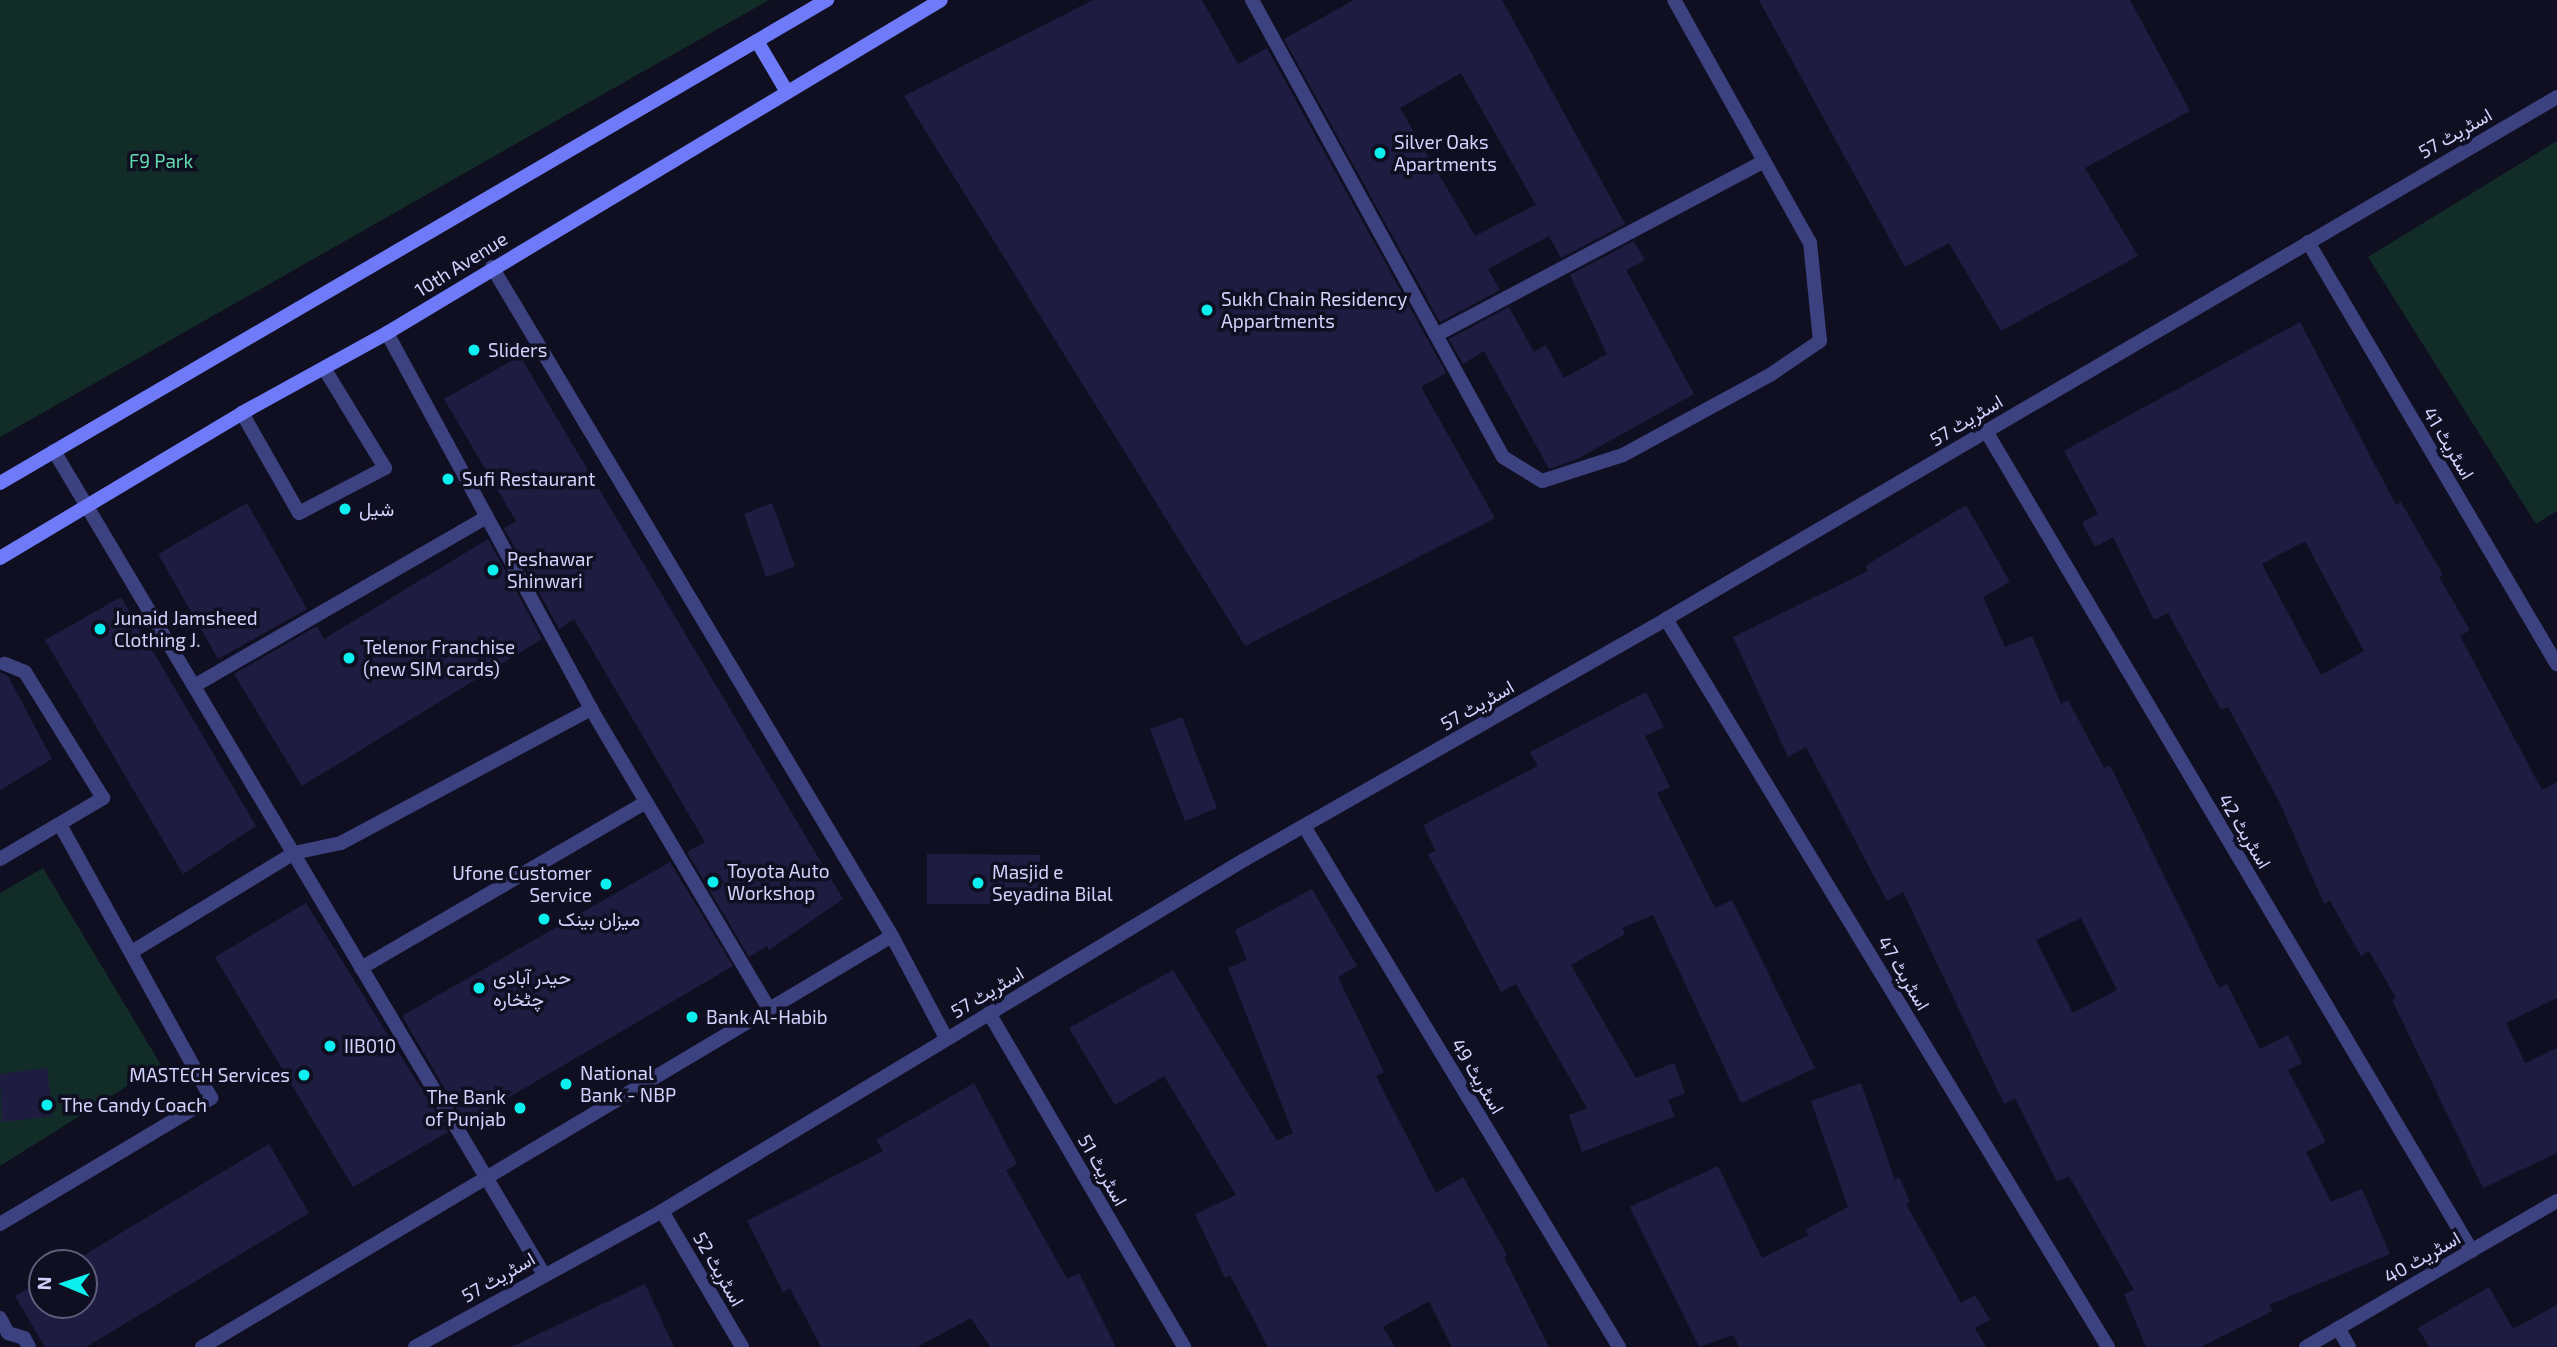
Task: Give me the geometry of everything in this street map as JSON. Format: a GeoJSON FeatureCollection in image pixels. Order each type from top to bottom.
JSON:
{"type":"FeatureCollection","features":[{"type":"Feature","properties":{"kind":"main road"},"geometry":{"type":"LineString","coordinates":[[0,483],[827,0]]}},
{"type":"Feature","properties":{"kind":"main road","name":"10th Avenue"},"geometry":{"type":"LineString","coordinates":[[0,558],[242,413],[387,333],[492,267],[941,0]]}},
{"type":"Feature","properties":{"kind":"main road"},"geometry":{"type":"LineString","coordinates":[[757,41],[787,92]]}},
{"type":"Feature","properties":{"kind":"street"},"geometry":{"type":"LineString","coordinates":[[1252,0],[1503,457],[1542,481],[1623,455],[1770,375],[1820,341],[1810,243],[1675,0]]}},
{"type":"Feature","properties":{"kind":"street","name":"اسٹریٹ 57"},"geometry":{"type":"LineString","coordinates":[[415,1347],[543,1273],[662,1211],[1304,825],[1666,620],[2557,97]]}},
{"type":"Feature","properties":{"kind":"street"},"geometry":{"type":"LineString","coordinates":[[1436,335],[1764,160]]}},
{"type":"Feature","properties":{"kind":"street","name":"اسٹریٹ 41"},"geometry":{"type":"LineString","coordinates":[[2308,242],[2557,664]]}},
{"type":"Feature","properties":{"kind":"street"},"geometry":{"type":"LineString","coordinates":[[492,267],[892,936],[946,1038]]}},
{"type":"Feature","properties":{"kind":"street"},"geometry":{"type":"LineString","coordinates":[[387,333],[591,709],[769,1009]]}},
{"type":"Feature","properties":{"kind":"street"},"geometry":{"type":"LineString","coordinates":[[242,413],[299,513],[385,468],[324,368]]}},
{"type":"Feature","properties":{"kind":"street","name":"اسٹریٹ 42"},"geometry":{"type":"LineString","coordinates":[[1986,431],[2472,1251]]}},
{"type":"Feature","properties":{"kind":"street"},"geometry":{"type":"LineString","coordinates":[[54,451],[89,506],[484,1180],[543,1273]]}},
{"type":"Feature","properties":{"kind":"street"},"geometry":{"type":"LineString","coordinates":[[194,686],[487,517]]}},
{"type":"Feature","properties":{"kind":"street","name":"اسٹریٹ 47"},"geometry":{"type":"LineString","coordinates":[[1666,620],[2108,1347]]}},
{"type":"Feature","properties":{"kind":"street"},"geometry":{"type":"LineString","coordinates":[[0,859],[103,798],[25,671],[2,662]]}},
{"type":"Feature","properties":{"kind":"street"},"geometry":{"type":"LineString","coordinates":[[133,951],[293,853],[341,843],[591,709]]}},
{"type":"Feature","properties":{"kind":"street"},"geometry":{"type":"LineString","coordinates":[[361,968],[646,802]]}},
{"type":"Feature","properties":{"kind":"street"},"geometry":{"type":"LineString","coordinates":[[0,1224],[211,1098],[133,951],[60,825]]}},
{"type":"Feature","properties":{"kind":"street","name":"اسٹریٹ 49"},"geometry":{"type":"LineString","coordinates":[[1304,825],[1619,1347]]}},
{"type":"Feature","properties":{"kind":"street"},"geometry":{"type":"LineString","coordinates":[[202,1347],[892,936]]}},
{"type":"Feature","properties":{"kind":"street","name":"اسٹریٹ 51"},"geometry":{"type":"LineString","coordinates":[[989,1013],[1184,1347]]}},
{"type":"Feature","properties":{"kind":"street","name":"اسٹریٹ 40"},"geometry":{"type":"LineString","coordinates":[[2306,1347],[2557,1201]]}},
{"type":"Feature","properties":{"kind":"street","name":"اسٹریٹ 52"},"geometry":{"type":"LineString","coordinates":[[662,1211],[742,1347]]}},
{"type":"Feature","properties":{"kind":"street"},"geometry":{"type":"LineString","coordinates":[[0,1318],[8,1333],[24,1338],[29,1347]]}},
{"type":"Feature","properties":{"kind":"street"},"geometry":{"type":"LineString","coordinates":[[2338,1328],[2349,1347]]}},
{"type":"Feature","properties":{"kind":"green space","name":"F9 Park"},"geometry":{"type":"Polygon","coordinates":[[[0,0],[769,0],[0,437],[0,0]]]}},
{"type":"Feature","properties":{"kind":"green space"},"geometry":{"type":"Polygon","coordinates":[[[2557,141],[2557,511],[2536,524],[2368,257],[2557,141]]]}},
{"type":"Feature","properties":{"kind":"green space"},"geometry":{"type":"Polygon","coordinates":[[[43,868],[161,1065],[0,1166],[0,893],[43,868]]]}},
{"type":"Feature","properties":{"kind":"building","name":"Sukh Chain Residency Appartments"},"geometry":{"type":"Polygon","coordinates":[[[1093,0],[1202,0],[1238,64],[1267,48],[1446,373],[1421,387],[1495,518],[1245,646],[904,96],[1093,0]]]}},
{"type":"Feature","properties":{"kind":"building","name":"Silver Oaks Apartments"},"geometry":{"type":"Polygon","coordinates":[[[1354,0],[1502,0],[1625,224],[1561,258],[1549,236],[1488,269],[1500,290],[1440,322],[1284,39],[1354,0]],[[1461,73],[1400,108],[1475,236],[1536,205],[1461,73]]]}},
{"type":"Feature","properties":{"kind":"building"},"geometry":{"type":"Polygon","coordinates":[[[1759,0],[2130,0],[2190,111],[2085,168],[2138,256],[2001,331],[1949,243],[1905,267],[1759,0]]]}},
{"type":"Feature","properties":{"kind":"building"},"geometry":{"type":"Polygon","coordinates":[[[1634,241],[1645,260],[1626,270],[1694,394],[1575,460],[1549,469],[1484,351],[1463,364],[1449,339],[1509,307],[1534,352],[1546,345],[1564,378],[1607,354],[1570,275],[1634,241]]]}},
{"type":"Feature","properties":{"kind":"building"},"geometry":{"type":"Polygon","coordinates":[[[2300,322],[2396,505],[2401,502],[2443,575],[2439,577],[2470,630],[2460,636],[2542,790],[2557,782],[2557,998],[2506,1023],[2525,1063],[2557,1048],[2557,1153],[2483,1188],[2392,1000],[2396,998],[2369,951],[2361,956],[2330,901],[2324,904],[2280,803],[2228,707],[2221,710],[2168,613],[2154,620],[2113,537],[2095,547],[2082,522],[2098,514],[2064,451],[2300,322]],[[2305,541],[2262,564],[2321,675],[2364,651],[2305,541]]]}},
{"type":"Feature","properties":{"kind":"building"},"geometry":{"type":"Polygon","coordinates":[[[520,356],[843,899],[769,950],[767,946],[749,957],[687,852],[705,842],[574,619],[559,629],[504,528],[516,521],[444,399],[520,356]]]}},
{"type":"Feature","properties":{"kind":"building"},"geometry":{"type":"Polygon","coordinates":[[[247,503],[307,609],[218,659],[158,554],[247,503]]]}},
{"type":"Feature","properties":{"kind":"building"},"geometry":{"type":"Polygon","coordinates":[[[772,503],[795,566],[766,577],[744,514],[772,503]]]}},
{"type":"Feature","properties":{"kind":"building"},"geometry":{"type":"Polygon","coordinates":[[[1966,505],[2010,582],[1983,597],[2005,647],[2032,636],[2061,704],[2068,700],[2104,768],[2110,765],[2219,988],[2227,984],[2260,1049],[2288,1035],[2302,1063],[2288,1070],[2326,1142],[2306,1152],[2331,1202],[2362,1189],[2390,1254],[2269,1305],[2273,1311],[2201,1347],[2146,1347],[2124,1294],[2134,1290],[2069,1176],[2057,1182],[2015,1098],[2004,1104],[1903,892],[1887,901],[1806,747],[1788,757],[1733,637],[1868,571],[1865,566],[1966,505]],[[2081,918],[2036,940],[2073,1013],[2117,990],[2081,918]]]}},
{"type":"Feature","properties":{"kind":"building"},"geometry":{"type":"Polygon","coordinates":[[[488,539],[542,639],[302,786],[234,674],[317,626],[324,639],[488,539]]]}},
{"type":"Feature","properties":{"kind":"building"},"geometry":{"type":"Polygon","coordinates":[[[121,597],[256,826],[183,874],[45,640],[121,597]]]}},
{"type":"Feature","properties":{"kind":"building"},"geometry":{"type":"Polygon","coordinates":[[[0,672],[8,676],[52,759],[0,790],[0,672]]]}},
{"type":"Feature","properties":{"kind":"building"},"geometry":{"type":"Polygon","coordinates":[[[1646,692],[1664,727],[1645,736],[1670,787],[1657,793],[1715,908],[1732,900],[1815,1068],[1741,1103],[1653,915],[1622,928],[1625,934],[1571,965],[1636,1078],[1674,1063],[1685,1093],[1668,1100],[1675,1116],[1582,1152],[1569,1115],[1587,1108],[1516,984],[1501,992],[1428,854],[1436,851],[1423,825],[1538,766],[1530,752],[1646,692]]]}},
{"type":"Feature","properties":{"kind":"building"},"geometry":{"type":"Polygon","coordinates":[[[1182,717],[1217,808],[1185,821],[1150,729],[1182,717]]]}},
{"type":"Feature","properties":{"kind":"building"},"geometry":{"type":"Polygon","coordinates":[[[927,854],[1040,855],[1040,904],[927,904],[927,854]]]}},
{"type":"Feature","properties":{"kind":"building"},"geometry":{"type":"Polygon","coordinates":[[[670,862],[733,966],[465,1123],[402,1016],[670,862]]]}},
{"type":"Feature","properties":{"kind":"building"},"geometry":{"type":"Polygon","coordinates":[[[1312,889],[1357,966],[1338,977],[1384,1072],[1376,1076],[1436,1193],[1463,1177],[1507,1255],[1504,1257],[1549,1347],[1452,1347],[1429,1301],[1383,1327],[1395,1347],[1268,1347],[1230,1275],[1225,1278],[1195,1214],[1236,1195],[1164,1076],[1115,1105],[1069,1028],[1173,970],[1277,1141],[1293,1133],[1228,968],[1247,960],[1235,930],[1312,889]]]}},
{"type":"Feature","properties":{"kind":"building","name":"IIB010"},"geometry":{"type":"Polygon","coordinates":[[[306,903],[448,1132],[353,1187],[215,957],[306,903]]]}},
{"type":"Feature","properties":{"kind":"building"},"geometry":{"type":"Polygon","coordinates":[[[47,1068],[53,1116],[2,1122],[0,1074],[47,1068]]]}},
{"type":"Feature","properties":{"kind":"building"},"geometry":{"type":"Polygon","coordinates":[[[974,1083],[1017,1164],[1006,1170],[1067,1279],[1079,1273],[1116,1347],[990,1347],[971,1318],[917,1347],[821,1347],[790,1288],[783,1292],[747,1221],[883,1151],[876,1140],[974,1083]]]}},
{"type":"Feature","properties":{"kind":"building"},"geometry":{"type":"Polygon","coordinates":[[[1861,1083],[1895,1180],[1899,1177],[1910,1202],[1906,1204],[1961,1303],[1975,1295],[1990,1320],[1975,1328],[1986,1347],[1739,1347],[1733,1335],[1699,1347],[1630,1207],[1718,1166],[1762,1258],[1809,1235],[1805,1230],[1848,1207],[1811,1101],[1861,1083]]]}},
{"type":"Feature","properties":{"kind":"building"},"geometry":{"type":"Polygon","coordinates":[[[269,1144],[309,1213],[86,1347],[45,1347],[29,1319],[98,1319],[98,1249],[94,1249],[269,1144]]]}},
{"type":"Feature","properties":{"kind":"building"},"geometry":{"type":"Polygon","coordinates":[[[645,1284],[674,1347],[511,1347],[645,1284]]]}},
{"type":"Feature","properties":{"kind":"building"},"geometry":{"type":"Polygon","coordinates":[[[2489,1287],[2513,1329],[2557,1305],[2557,1347],[2429,1347],[2418,1328],[2489,1287]]]}},
{"type":"Feature","properties":{"kind":"building"},"geometry":{"type":"Polygon","coordinates":[[[28,1288],[28,1318],[15,1296],[28,1288]]]}},
{"type":"Feature","properties":{"kind":"place","name":"Silver Oaks Apartments"},"geometry":{"type":"Point","coordinates":[1380,153]}},
{"type":"Feature","properties":{"kind":"place","name":"Sukh Chain Residency Appartments"},"geometry":{"type":"Point","coordinates":[1207,310]}},
{"type":"Feature","properties":{"kind":"place","name":"Sliders"},"geometry":{"type":"Point","coordinates":[474,350]}},
{"type":"Feature","properties":{"kind":"place","name":"Sufi Restaurant"},"geometry":{"type":"Point","coordinates":[448,479]}},
{"type":"Feature","properties":{"kind":"place","name":"شیل"},"geometry":{"type":"Point","coordinates":[345,509]}},
{"type":"Feature","properties":{"kind":"place","name":"Peshawar Shinwari"},"geometry":{"type":"Point","coordinates":[493,570]}},
{"type":"Feature","properties":{"kind":"place","name":"Junaid Jamsheed Clothing J."},"geometry":{"type":"Point","coordinates":[100,629]}},
{"type":"Feature","properties":{"kind":"place","name":"Telenor Franchise (new SIM cards)"},"geometry":{"type":"Point","coordinates":[349,658]}},
{"type":"Feature","properties":{"kind":"place","name":"Toyota Auto Workshop"},"geometry":{"type":"Point","coordinates":[713,882]}},
{"type":"Feature","properties":{"kind":"place","name":"Masjid e Seyadina Bilal"},"geometry":{"type":"Point","coordinates":[978,883]}},
{"type":"Feature","properties":{"kind":"place","name":"Ufone Customer Service"},"geometry":{"type":"Point","coordinates":[606,884]}},
{"type":"Feature","properties":{"kind":"place","name":"میزان بینک"},"geometry":{"type":"Point","coordinates":[544,919]}},
{"type":"Feature","properties":{"kind":"place","name":"حیدر آبادی چٹخارہ"},"geometry":{"type":"Point","coordinates":[479,988]}},
{"type":"Feature","properties":{"kind":"place","name":"Bank Al-Habib"},"geometry":{"type":"Point","coordinates":[692,1017]}},
{"type":"Feature","properties":{"kind":"place","name":"IIB010"},"geometry":{"type":"Point","coordinates":[330,1046]}},
{"type":"Feature","properties":{"kind":"place","name":"MASTECH Services"},"geometry":{"type":"Point","coordinates":[304,1075]}},
{"type":"Feature","properties":{"kind":"place","name":"National Bank - NBP"},"geometry":{"type":"Point","coordinates":[566,1084]}},
{"type":"Feature","properties":{"kind":"place","name":"The Candy Coach"},"geometry":{"type":"Point","coordinates":[47,1105]}},
{"type":"Feature","properties":{"kind":"place","name":"The Bank of Punjab"},"geometry":{"type":"Point","coordinates":[520,1108]}}]}
